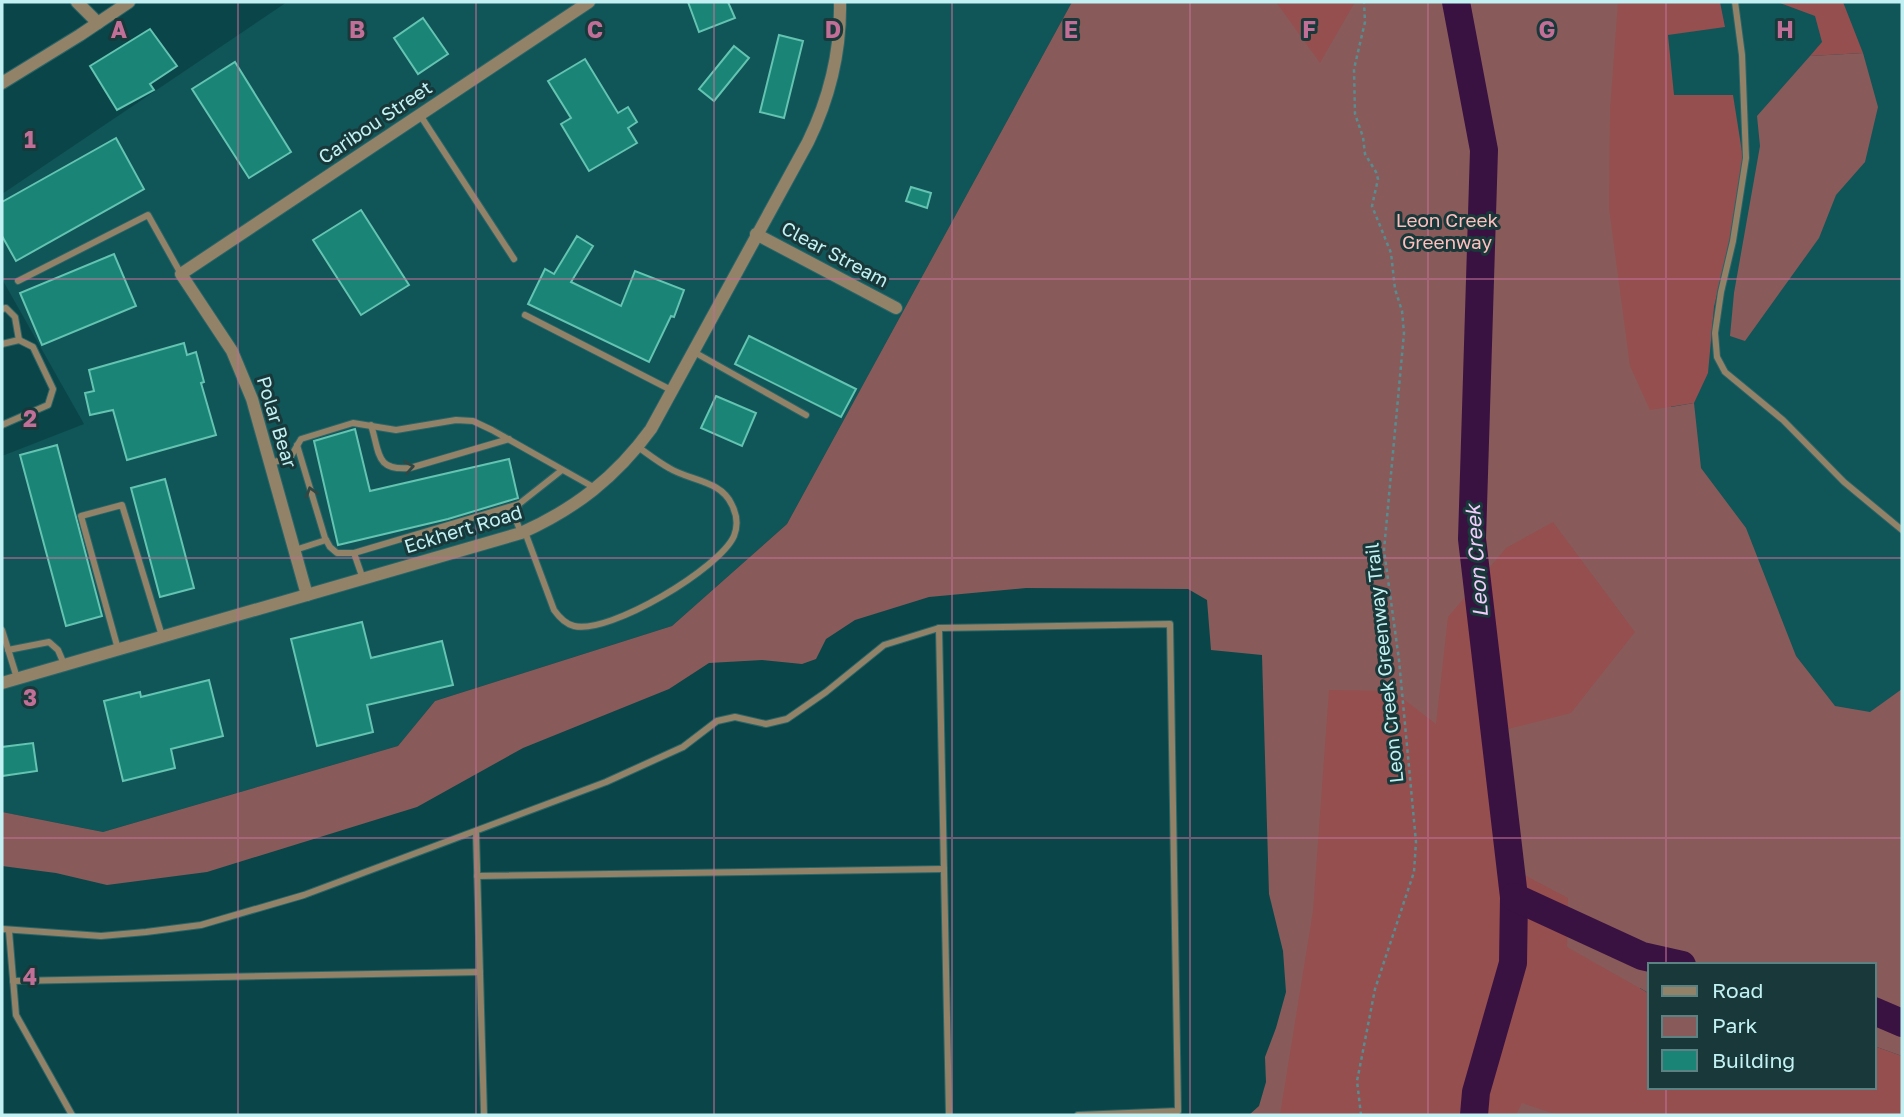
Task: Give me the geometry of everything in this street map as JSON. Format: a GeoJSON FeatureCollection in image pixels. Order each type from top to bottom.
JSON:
{"type":"FeatureCollection","features":[{"type":"Feature","properties":{"kind":"street"},"geometry":{"type":"LineString","coordinates":[[77,2],[98,23]]}},
{"type":"Feature","properties":{"kind":"street"},"geometry":{"type":"LineString","coordinates":[[2,83],[129,2]]}},
{"type":"Feature","properties":{"kind":"street","name":"Caribou Street"},"geometry":{"type":"LineString","coordinates":[[181,274],[589,2]]}},
{"type":"Feature","properties":{"kind":"street","name":"Eckhert Road"},"geometry":{"type":"LineString","coordinates":[[2,683],[523,533],[571,508],[597,489],[638,447],[673,391],[821,116],[836,61],[840,2]]}},
{"type":"Feature","properties":{"kind":"street","name":"Clear Stream"},"geometry":{"type":"LineString","coordinates":[[756,234],[896,308]]}},
{"type":"Feature","properties":{"kind":"street","name":"Polar Bear"},"geometry":{"type":"LineString","coordinates":[[181,274],[232,351],[252,399],[307,595]]}},
{"type":"Feature","properties":{"kind":"lane"},"geometry":{"type":"LineString","coordinates":[[1735,2],[1742,55],[1746,158],[1715,333],[1717,357],[1725,372],[1783,421],[1844,482],[1902,530]]}},
{"type":"Feature","properties":{"kind":"lane"},"geometry":{"type":"LineString","coordinates":[[420,115],[514,259]]}},
{"type":"Feature","properties":{"kind":"lane"},"geometry":{"type":"LineString","coordinates":[[18,281],[148,215],[181,274]]}},
{"type":"Feature","properties":{"kind":"lane"},"geometry":{"type":"LineString","coordinates":[[2,309],[6,308],[15,317],[19,340]]}},
{"type":"Feature","properties":{"kind":"lane"},"geometry":{"type":"LineString","coordinates":[[525,315],[673,391]]}},
{"type":"Feature","properties":{"kind":"lane"},"geometry":{"type":"LineString","coordinates":[[2,344],[19,340],[33,346],[53,389],[48,405],[2,425]]}},
{"type":"Feature","properties":{"kind":"lane"},"geometry":{"type":"LineString","coordinates":[[694,352],[806,415]]}},
{"type":"Feature","properties":{"kind":"lane"},"geometry":{"type":"LineString","coordinates":[[270,463],[290,458],[301,439],[352,423],[396,430],[456,420],[473,421],[597,489]]}},
{"type":"Feature","properties":{"kind":"lane"},"geometry":{"type":"LineString","coordinates":[[372,425],[381,460],[387,467],[396,469],[410,468],[509,439]]}},
{"type":"Feature","properties":{"kind":"lane"},"geometry":{"type":"LineString","coordinates":[[297,445],[326,540],[337,553],[354,553],[519,503],[562,470]]}},
{"type":"Feature","properties":{"kind":"lane"},"geometry":{"type":"LineString","coordinates":[[519,503],[516,520],[554,610],[562,620],[575,626],[589,626],[630,613],[651,603],[703,569],[724,551],[734,535],[737,519],[732,503],[720,490],[705,481],[670,469],[638,447]]}},
{"type":"Feature","properties":{"kind":"lane"},"geometry":{"type":"LineString","coordinates":[[118,649],[81,516],[122,505],[162,636]]}},
{"type":"Feature","properties":{"kind":"lane"},"geometry":{"type":"LineString","coordinates":[[294,550],[326,540]]}},
{"type":"Feature","properties":{"kind":"lane"},"geometry":{"type":"LineString","coordinates":[[354,553],[363,579]]}},
{"type":"Feature","properties":{"kind":"lane"},"geometry":{"type":"LineString","coordinates":[[72,1115],[16,1015],[5,930],[101,936],[201,925],[304,895],[606,782],[683,747],[717,721],[735,717],[766,724],[787,719],[827,692],[884,645],[939,628],[1170,624],[1178,1111],[1078,1115]]}},
{"type":"Feature","properties":{"kind":"lane"},"geometry":{"type":"LineString","coordinates":[[939,628],[949,1115]]}},
{"type":"Feature","properties":{"kind":"lane"},"geometry":{"type":"LineString","coordinates":[[2,630],[17,678]]}},
{"type":"Feature","properties":{"kind":"lane"},"geometry":{"type":"LineString","coordinates":[[8,650],[49,642],[58,650],[64,664]]}},
{"type":"Feature","properties":{"kind":"lane"},"geometry":{"type":"LineString","coordinates":[[476,832],[484,1115]]}},
{"type":"Feature","properties":{"kind":"lane"},"geometry":{"type":"LineString","coordinates":[[477,876],[944,869]]}},
{"type":"Feature","properties":{"kind":"lane"},"geometry":{"type":"LineString","coordinates":[[13,981],[480,972]]}},
{"type":"Feature","properties":{"kind":"path","name":"Leon Creek Greenway Trail"},"geometry":{"type":"LineString","coordinates":[[1361,1115],[1357,1082],[1375,989],[1414,872],[1416,842],[1399,660],[1384,550],[1404,333],[1391,253],[1372,205],[1378,179],[1365,154],[1363,137],[1355,114],[1354,69],[1365,22],[1364,2]]}},
{"type":"Feature","properties":{"kind":"shaded area"},"geometry":{"type":"Polygon","coordinates":[[[287,2],[1072,2],[787,524],[672,626],[435,701],[398,746],[103,832],[2,812],[2,456],[84,424],[2,279],[2,194],[287,2]]]}},
{"type":"Feature","properties":{"kind":"shaded area"},"geometry":{"type":"Polygon","coordinates":[[[1276,2],[1355,2],[1320,63],[1276,2]]]}},
{"type":"Feature","properties":{"kind":"shaded area"},"geometry":{"type":"Polygon","coordinates":[[[1618,2],[1720,2],[1725,27],[1668,35],[1674,95],[1733,95],[1743,158],[1731,235],[1714,307],[1708,373],[1694,403],[1650,410],[1630,366],[1609,208],[1610,110],[1618,2]]]}},
{"type":"Feature","properties":{"kind":"shaded area"},"geometry":{"type":"Polygon","coordinates":[[[1662,2],[1902,2],[1902,1115],[1620,1115],[1662,2]]]}},
{"type":"Feature","properties":{"kind":"shaded area"},"geometry":{"type":"Polygon","coordinates":[[[1777,2],[1843,2],[1863,53],[1810,56],[1822,42],[1815,16],[1777,2]]]}},
{"type":"Feature","properties":{"kind":"shaded area"},"geometry":{"type":"Polygon","coordinates":[[[1553,522],[1635,632],[1571,713],[1504,730],[1517,871],[1568,898],[1567,947],[1648,993],[1648,1089],[1876,1089],[1876,1047],[1902,1056],[1902,1115],[1558,1115],[1522,1103],[1516,1115],[1280,1115],[1313,911],[1329,690],[1393,691],[1436,724],[1448,617],[1506,548],[1553,522]]]}},
{"type":"Feature","properties":{"kind":"green space","name":"Leon Creek Greenway"},"geometry":{"type":"Polygon","coordinates":[[[1072,2],[1662,2],[1671,407],[1694,403],[1701,468],[1746,528],[1796,656],[1835,706],[1870,712],[1902,689],[1902,1056],[1876,1047],[1876,963],[1648,963],[1648,993],[1640,988],[1620,1115],[1249,1115],[1259,1106],[1266,1082],[1265,1057],[1286,992],[1283,951],[1269,894],[1262,655],[1211,650],[1207,600],[1188,589],[1026,588],[929,597],[855,620],[826,639],[816,659],[802,664],[762,660],[709,663],[669,689],[523,748],[417,807],[207,872],[107,885],[56,873],[2,866],[2,812],[103,832],[398,746],[435,701],[672,626],[787,524],[1072,2]]]}},
{"type":"Feature","properties":{"kind":"green space"},"geometry":{"type":"Polygon","coordinates":[[[1863,53],[1878,107],[1865,162],[1836,195],[1819,238],[1745,341],[1730,336],[1734,293],[1760,146],[1757,116],[1810,56],[1863,53]]]}},
{"type":"Feature","properties":{"kind":"building"},"geometry":{"type":"Polygon","coordinates":[[[688,2],[728,2],[735,18],[699,32],[688,2]]]}},
{"type":"Feature","properties":{"kind":"building"},"geometry":{"type":"Polygon","coordinates":[[[423,18],[448,54],[418,74],[394,38],[423,18]]]}},
{"type":"Feature","properties":{"kind":"building"},"geometry":{"type":"Polygon","coordinates":[[[150,29],[177,66],[150,84],[154,90],[117,110],[90,66],[150,29]]]}},
{"type":"Feature","properties":{"kind":"building"},"geometry":{"type":"Polygon","coordinates":[[[779,35],[803,41],[784,118],[760,112],[779,35]]]}},
{"type":"Feature","properties":{"kind":"building"},"geometry":{"type":"Polygon","coordinates":[[[734,46],[749,58],[714,101],[699,89],[734,46]]]}},
{"type":"Feature","properties":{"kind":"building"},"geometry":{"type":"Polygon","coordinates":[[[585,59],[618,113],[628,107],[637,122],[628,128],[637,143],[589,171],[561,124],[571,118],[548,81],[585,59]]]}},
{"type":"Feature","properties":{"kind":"building"},"geometry":{"type":"Polygon","coordinates":[[[235,62],[291,152],[249,178],[192,89],[235,62]]]}},
{"type":"Feature","properties":{"kind":"building"},"geometry":{"type":"Polygon","coordinates":[[[116,138],[144,189],[16,261],[2,236],[2,202],[116,138]]]}},
{"type":"Feature","properties":{"kind":"building"},"geometry":{"type":"Polygon","coordinates":[[[911,187],[931,193],[927,208],[906,201],[911,187]]]}},
{"type":"Feature","properties":{"kind":"building"},"geometry":{"type":"Polygon","coordinates":[[[361,210],[409,285],[361,315],[313,240],[361,210]]]}},
{"type":"Feature","properties":{"kind":"building"},"geometry":{"type":"Polygon","coordinates":[[[577,236],[593,246],[571,282],[621,306],[635,271],[684,290],[674,317],[671,316],[649,362],[528,304],[545,269],[554,274],[577,236]]]}},
{"type":"Feature","properties":{"kind":"building"},"geometry":{"type":"Polygon","coordinates":[[[114,254],[136,306],[42,345],[20,293],[114,254]]]}},
{"type":"Feature","properties":{"kind":"building"},"geometry":{"type":"Polygon","coordinates":[[[749,336],[856,389],[841,417],[735,364],[749,336]]]}},
{"type":"Feature","properties":{"kind":"building"},"geometry":{"type":"Polygon","coordinates":[[[184,343],[187,355],[196,352],[204,382],[201,383],[216,435],[127,460],[113,410],[90,415],[85,393],[94,391],[89,370],[184,343]]]}},
{"type":"Feature","properties":{"kind":"building"},"geometry":{"type":"Polygon","coordinates":[[[716,396],[756,413],[742,446],[701,428],[716,396]]]}},
{"type":"Feature","properties":{"kind":"building"},"geometry":{"type":"Polygon","coordinates":[[[355,429],[370,491],[509,459],[518,498],[448,519],[338,545],[314,441],[355,429]]]}},
{"type":"Feature","properties":{"kind":"building"},"geometry":{"type":"Polygon","coordinates":[[[57,445],[102,616],[66,626],[20,455],[57,445]]]}},
{"type":"Feature","properties":{"kind":"building"},"geometry":{"type":"Polygon","coordinates":[[[165,479],[194,588],[160,597],[131,488],[165,479]]]}},
{"type":"Feature","properties":{"kind":"building"},"geometry":{"type":"Polygon","coordinates":[[[362,622],[371,658],[442,641],[453,685],[367,705],[373,732],[317,746],[291,639],[362,622]]]}},
{"type":"Feature","properties":{"kind":"building"},"geometry":{"type":"Polygon","coordinates":[[[209,680],[223,736],[171,749],[175,768],[123,781],[104,701],[140,692],[141,697],[209,680]]]}},
{"type":"Feature","properties":{"kind":"building"},"geometry":{"type":"Polygon","coordinates":[[[33,743],[37,771],[2,776],[2,747],[33,743]]]}},
{"type":"Feature","properties":{"kind":"waterway","name":"Leon Creek"},"geometry":{"type":"LineString","coordinates":[[1456,2],[1484,150],[1472,539],[1514,897],[1513,963],[1476,1092],[1474,1115]]}},
{"type":"Feature","properties":{"kind":"waterway"},"geometry":{"type":"LineString","coordinates":[[1514,897],[1642,956],[1673,963]]}},
{"type":"Feature","properties":{"kind":"waterway"},"geometry":{"type":"LineString","coordinates":[[1876,1012],[1902,1023]]}}]}
